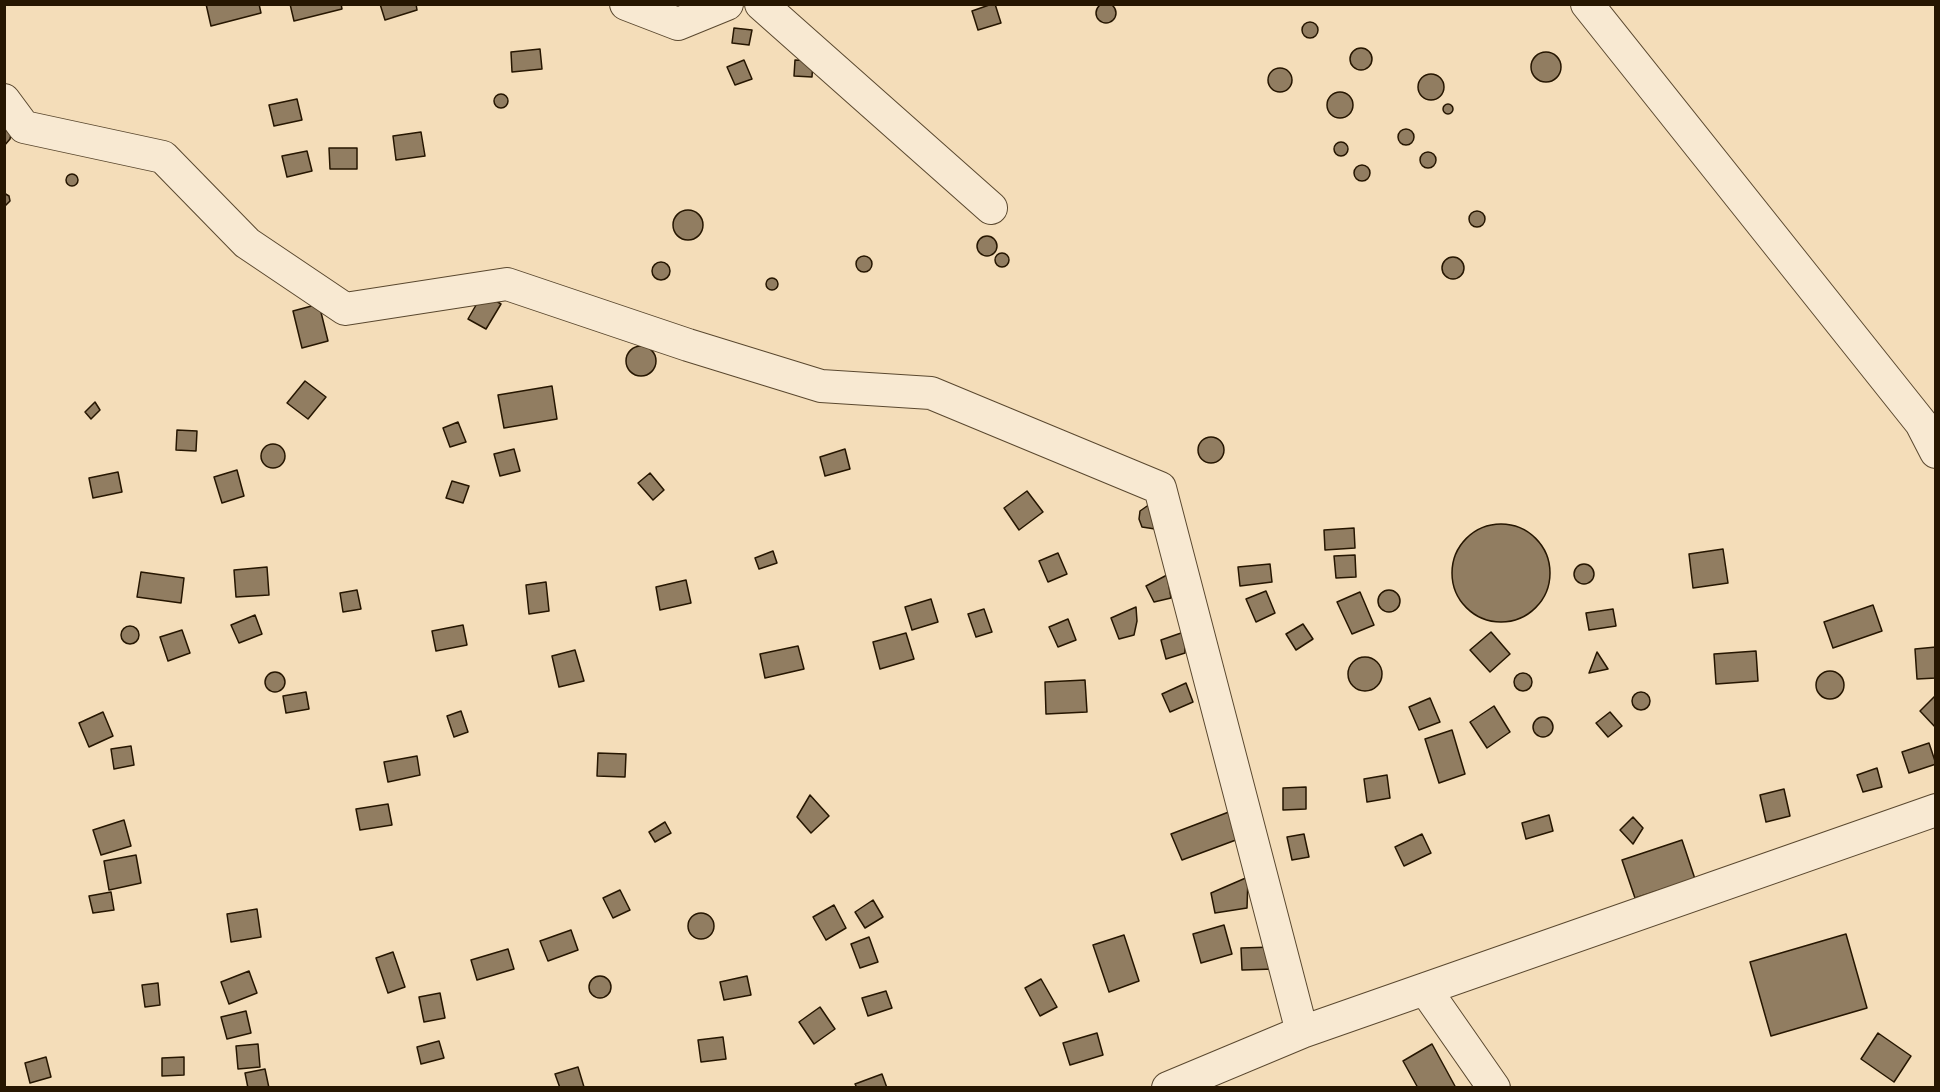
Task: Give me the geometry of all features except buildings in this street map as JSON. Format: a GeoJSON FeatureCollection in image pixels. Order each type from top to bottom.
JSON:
{"type":"FeatureCollection","features":[{"type":"Feature","properties":{"kind":"street"},"geometry":{"type":"LineString","coordinates":[[626,4],[678,24],[727,4]]}},
{"type":"Feature","properties":{"kind":"street"},"geometry":{"type":"LineString","coordinates":[[761,4],[991,208]]}},
{"type":"Feature","properties":{"kind":"street"},"geometry":{"type":"LineString","coordinates":[[1587,4],[1921,423],[1935,452]]}},
{"type":"Feature","properties":{"kind":"street"},"geometry":{"type":"LineString","coordinates":[[4,100],[24,127],[163,157],[247,243],[345,309],[507,284],[688,345],[821,386],[931,393],[1160,488],[1302,1032]]}},
{"type":"Feature","properties":{"kind":"street"},"geometry":{"type":"LineString","coordinates":[[1168,1088],[1302,1032],[1935,810]]}},
{"type":"Feature","properties":{"kind":"street"},"geometry":{"type":"LineString","coordinates":[[1425,989],[1494,1088]]}}]}
